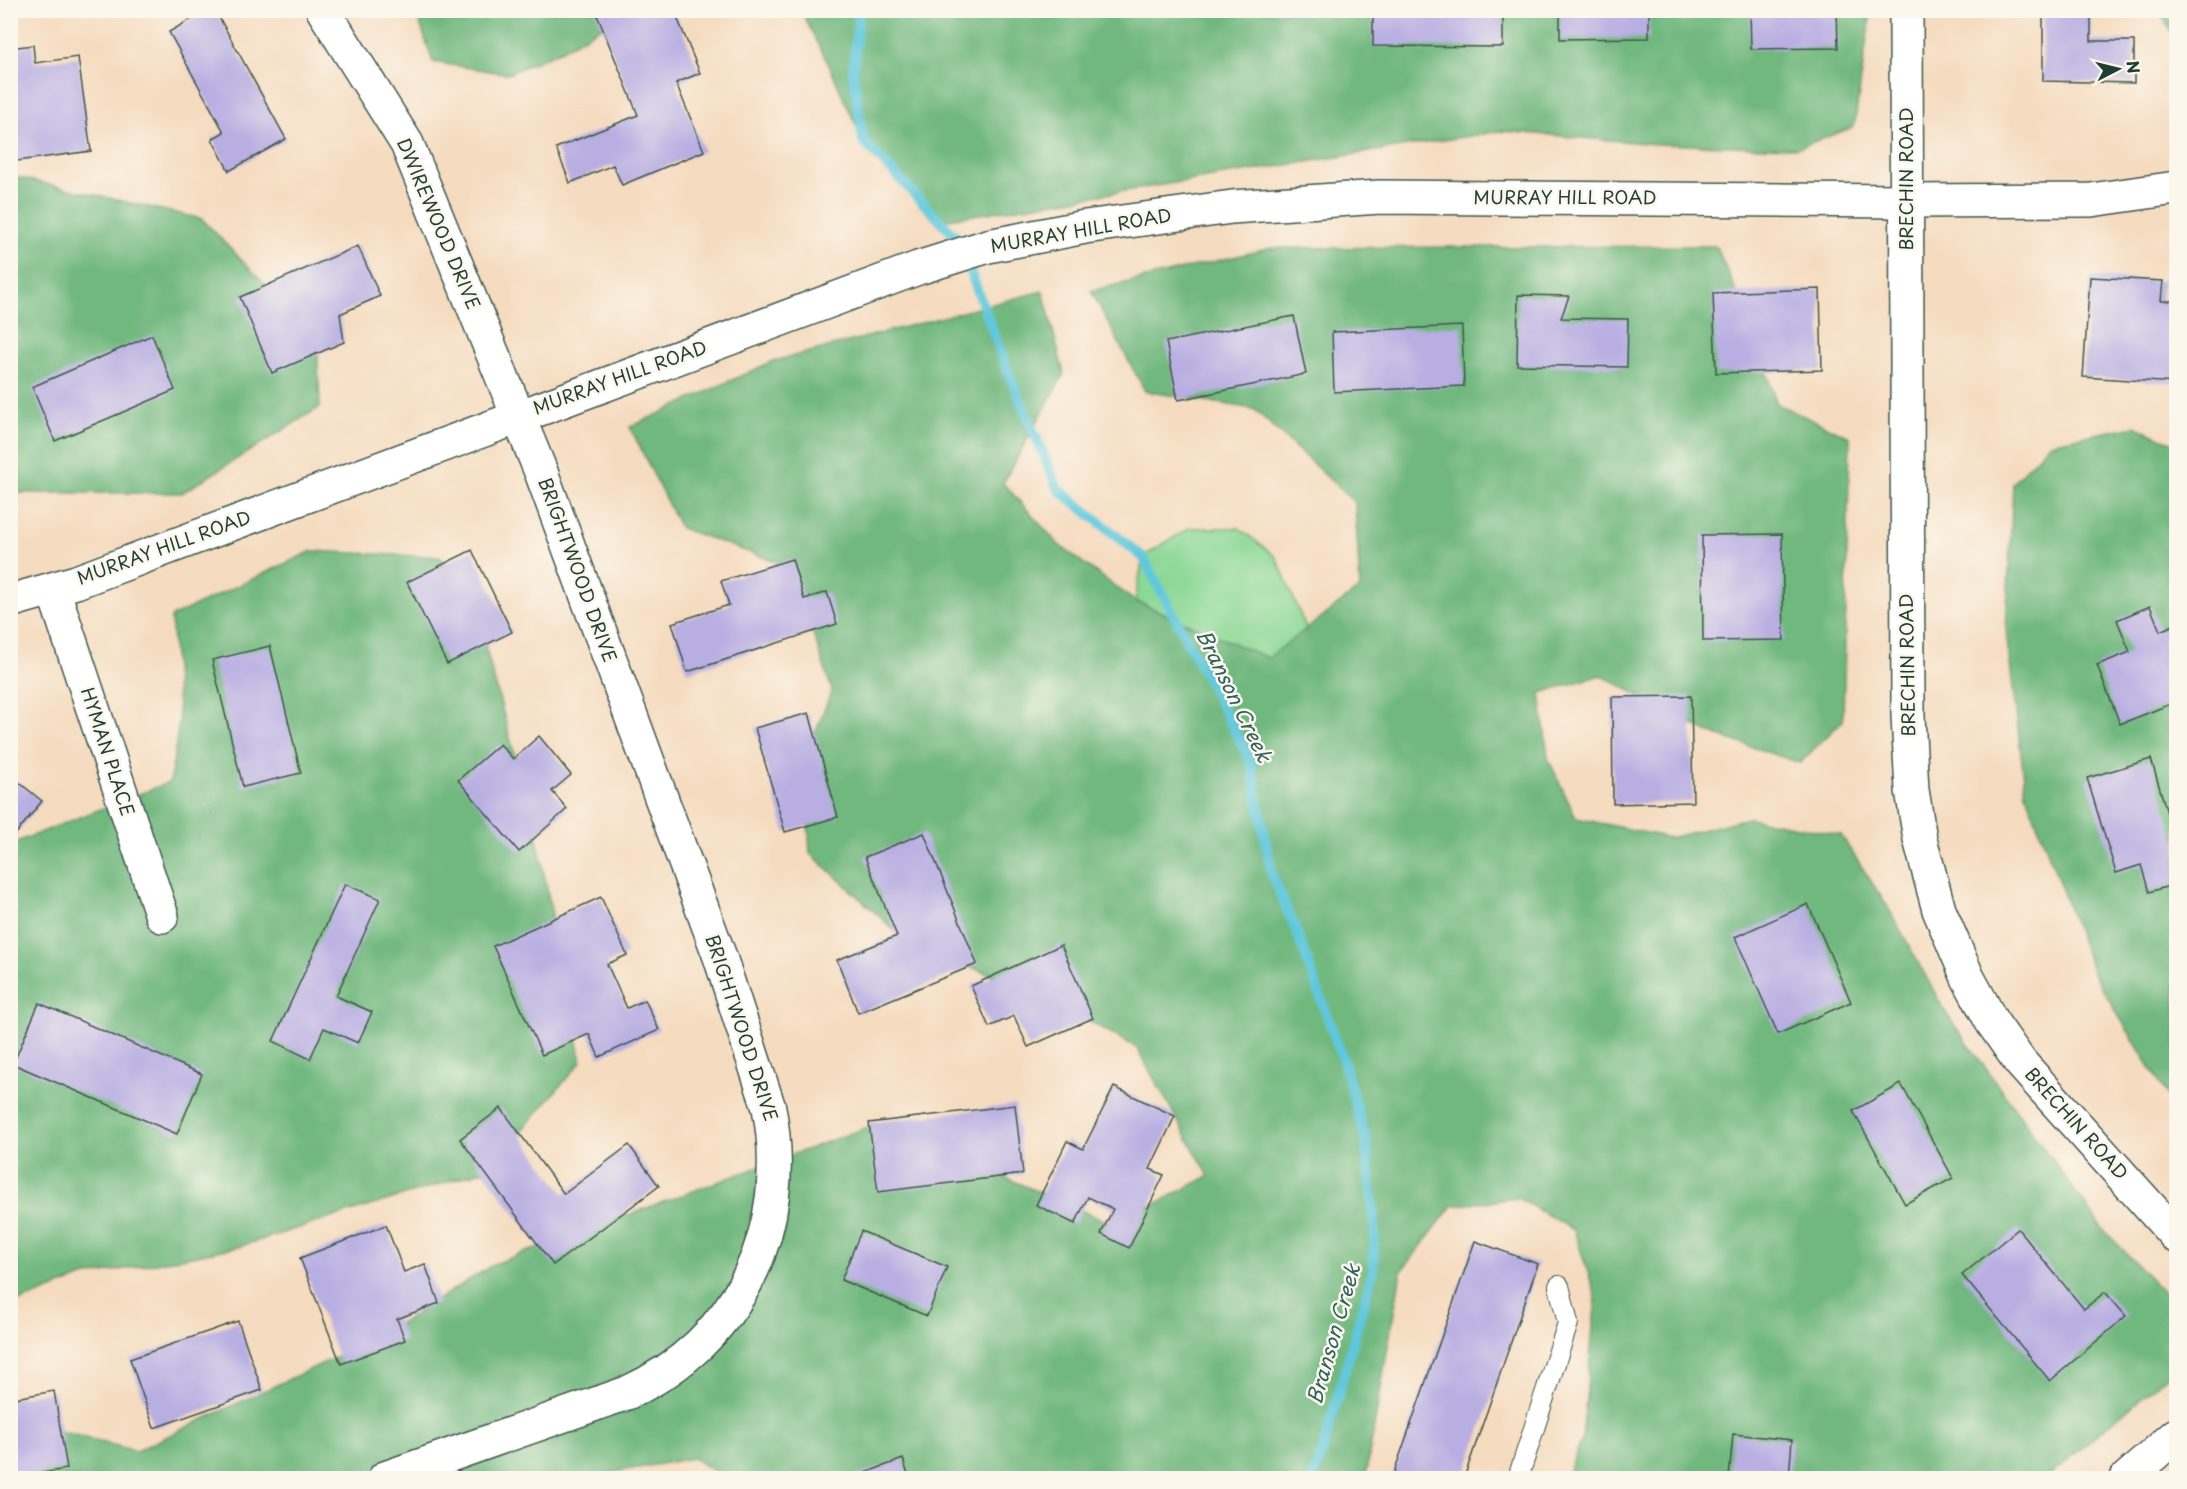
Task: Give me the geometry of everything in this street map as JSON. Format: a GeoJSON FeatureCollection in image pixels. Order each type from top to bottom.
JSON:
{"type":"FeatureCollection","features":[{"type":"Feature","properties":{"kind":"street","name":"DWIREWOOD DRIVE"},"geometry":{"type":"LineString","coordinates":[[323,10],[407,144],[518,416]]}},
{"type":"Feature","properties":{"kind":"street","name":"BRECHIN ROAD"},"geometry":{"type":"LineString","coordinates":[[1906,10],[1908,716],[1912,790],[1920,839],[1939,910],[1968,978],[1992,1022],[2020,1062],[2176,1236]]}},
{"type":"Feature","properties":{"kind":"street","name":"MURRAY HILL ROAD"},"geometry":{"type":"LineString","coordinates":[[10,601],[87,578],[918,268],[988,246],[1085,227],[1232,207],[1380,197],[2091,200],[2176,188]]}},
{"type":"Feature","properties":{"kind":"street","name":"BRIGHTWOOD DRIVE"},"geometry":{"type":"LineString","coordinates":[[385,1479],[627,1393],[649,1382],[690,1355],[724,1319],[738,1298],[759,1254],[772,1207],[775,1182],[773,1132],[765,1097],[720,957],[541,472],[518,416]]}},
{"type":"Feature","properties":{"kind":"street","name":"HYMAN PLACE"},"geometry":{"type":"LineString","coordinates":[[53,589],[162,916]]}},
{"type":"Feature","properties":{"kind":"street"},"geometry":{"type":"LineString","coordinates":[[2127,1479],[2176,1435]]}},
{"type":"Feature","properties":{"kind":"lane"},"geometry":{"type":"LineString","coordinates":[[1518,1479],[1568,1323],[1559,1286]]}},
{"type":"Feature","properties":{"kind":"green space"},"geometry":{"type":"Polygon","coordinates":[[[416,11],[628,11],[564,49],[508,74],[433,62],[416,11]]]}},
{"type":"Feature","properties":{"kind":"green space"},"geometry":{"type":"Polygon","coordinates":[[[801,11],[1871,11],[1854,127],[1797,148],[1656,144],[1501,131],[942,220],[863,141],[827,61],[801,11]]]}},
{"type":"Feature","properties":{"kind":"green space"},"geometry":{"type":"Polygon","coordinates":[[[2158,11],[2176,11],[2176,38],[2158,11]]]}},
{"type":"Feature","properties":{"kind":"green space"},"geometry":{"type":"Polygon","coordinates":[[[11,176],[202,219],[317,338],[320,407],[182,493],[11,493],[11,176]]]}},
{"type":"Feature","properties":{"kind":"green space"},"geometry":{"type":"Polygon","coordinates":[[[1716,246],[1745,312],[1777,404],[1850,437],[1843,720],[1800,763],[1707,732],[1601,675],[1540,693],[1548,758],[1576,818],[1670,838],[1748,818],[1841,835],[1887,906],[1947,1015],[2102,1228],[2176,1305],[2176,1349],[2169,1374],[2046,1478],[1566,1478],[1582,1439],[1596,1297],[1574,1230],[1518,1198],[1452,1206],[1401,1272],[1365,1478],[726,1478],[693,1458],[582,1478],[11,1478],[10,1418],[136,1451],[381,1336],[494,1264],[865,1128],[953,1155],[1115,1225],[1209,1176],[1136,1047],[1033,990],[912,946],[810,853],[804,762],[832,690],[791,567],[680,528],[630,427],[771,362],[1043,291],[1064,374],[1003,483],[1059,545],[1135,601],[1268,658],[1360,588],[1355,503],[1254,409],[1145,391],[1091,291],[1271,248],[1716,246]]]}},
{"type":"Feature","properties":{"kind":"green space"},"geometry":{"type":"Polygon","coordinates":[[[2135,426],[2176,444],[2176,1110],[2094,975],[2026,794],[2006,631],[2013,483],[2050,443],[2135,426]]]}},
{"type":"Feature","properties":{"kind":"green space"},"geometry":{"type":"Polygon","coordinates":[[[1189,528],[1239,528],[1276,557],[1332,689],[1135,601],[1143,557],[1189,528]]]}},
{"type":"Feature","properties":{"kind":"green space"},"geometry":{"type":"Polygon","coordinates":[[[312,551],[440,557],[480,627],[537,838],[581,1062],[488,1169],[238,1247],[83,1277],[11,1305],[11,844],[170,782],[179,722],[171,617],[312,551]]]}},
{"type":"Feature","properties":{"kind":"building"},"geometry":{"type":"Polygon","coordinates":[[[207,10],[215,10],[286,139],[229,171],[212,139],[224,132],[169,32],[207,10]]]}},
{"type":"Feature","properties":{"kind":"building"},"geometry":{"type":"Polygon","coordinates":[[[595,10],[674,10],[700,73],[676,83],[704,151],[622,185],[613,165],[570,183],[556,148],[638,115],[595,10]]]}},
{"type":"Feature","properties":{"kind":"building"},"geometry":{"type":"Polygon","coordinates":[[[1373,10],[1503,10],[1503,47],[1373,46],[1373,10]]]}},
{"type":"Feature","properties":{"kind":"building"},"geometry":{"type":"Polygon","coordinates":[[[1560,10],[1649,10],[1649,38],[1560,39],[1560,10]]]}},
{"type":"Feature","properties":{"kind":"building"},"geometry":{"type":"Polygon","coordinates":[[[1750,10],[1837,10],[1838,48],[1751,49],[1750,10]]]}},
{"type":"Feature","properties":{"kind":"building"},"geometry":{"type":"Polygon","coordinates":[[[2043,10],[2091,10],[2091,41],[2134,41],[2134,83],[2043,81],[2043,10]]]}},
{"type":"Feature","properties":{"kind":"building"},"geometry":{"type":"Polygon","coordinates":[[[33,45],[35,63],[78,57],[91,151],[10,162],[10,48],[33,45]]]}},
{"type":"Feature","properties":{"kind":"building"},"geometry":{"type":"Polygon","coordinates":[[[358,246],[380,296],[340,314],[344,342],[272,373],[240,297],[358,246]]]}},
{"type":"Feature","properties":{"kind":"building"},"geometry":{"type":"Polygon","coordinates":[[[2090,277],[2163,281],[2161,301],[2176,301],[2176,383],[2083,377],[2090,277]]]}},
{"type":"Feature","properties":{"kind":"building"},"geometry":{"type":"Polygon","coordinates":[[[1820,289],[1822,370],[1716,373],[1713,293],[1820,289]]]}},
{"type":"Feature","properties":{"kind":"building"},"geometry":{"type":"Polygon","coordinates":[[[1518,295],[1569,296],[1561,318],[1628,319],[1627,367],[1517,365],[1518,295]]]}},
{"type":"Feature","properties":{"kind":"building"},"geometry":{"type":"Polygon","coordinates":[[[1294,316],[1306,374],[1178,400],[1166,342],[1294,316]]]}},
{"type":"Feature","properties":{"kind":"building"},"geometry":{"type":"Polygon","coordinates":[[[1462,326],[1464,386],[1334,392],[1332,332],[1462,326]]]}},
{"type":"Feature","properties":{"kind":"building"},"geometry":{"type":"Polygon","coordinates":[[[152,335],[175,390],[55,441],[32,387],[152,335]]]}},
{"type":"Feature","properties":{"kind":"building"},"geometry":{"type":"Polygon","coordinates":[[[1782,534],[1784,640],[1703,641],[1702,535],[1782,534]]]}},
{"type":"Feature","properties":{"kind":"building"},"geometry":{"type":"Polygon","coordinates":[[[472,550],[512,632],[447,664],[407,582],[472,550]]]}},
{"type":"Feature","properties":{"kind":"building"},"geometry":{"type":"Polygon","coordinates":[[[792,559],[804,599],[827,592],[837,624],[687,672],[672,623],[729,605],[721,581],[792,559]]]}},
{"type":"Feature","properties":{"kind":"building"},"geometry":{"type":"Polygon","coordinates":[[[2150,606],[2160,631],[2176,624],[2176,702],[2120,724],[2097,665],[2130,652],[2117,620],[2150,606]]]}},
{"type":"Feature","properties":{"kind":"building"},"geometry":{"type":"Polygon","coordinates":[[[270,646],[301,773],[243,787],[212,660],[270,646]]]}},
{"type":"Feature","properties":{"kind":"building"},"geometry":{"type":"Polygon","coordinates":[[[1691,696],[1693,802],[1613,804],[1612,697],[1691,696]]]}},
{"type":"Feature","properties":{"kind":"building"},"geometry":{"type":"Polygon","coordinates":[[[809,713],[838,817],[785,832],[755,728],[809,713]]]}},
{"type":"Feature","properties":{"kind":"building"},"geometry":{"type":"Polygon","coordinates":[[[539,736],[571,775],[552,791],[567,809],[519,852],[458,780],[500,744],[513,759],[539,736]]]}},
{"type":"Feature","properties":{"kind":"building"},"geometry":{"type":"Polygon","coordinates":[[[2151,759],[2176,843],[2176,884],[2149,892],[2141,865],[2116,873],[2087,778],[2151,759]]]}},
{"type":"Feature","properties":{"kind":"building"},"geometry":{"type":"Polygon","coordinates":[[[10,775],[42,801],[10,841],[10,775]]]}},
{"type":"Feature","properties":{"kind":"building"},"geometry":{"type":"Polygon","coordinates":[[[924,833],[977,964],[858,1013],[837,960],[897,936],[865,857],[924,833]]]}},
{"type":"Feature","properties":{"kind":"building"},"geometry":{"type":"Polygon","coordinates":[[[345,884],[380,899],[336,996],[372,1012],[358,1043],[324,1028],[310,1059],[273,1041],[345,884]]]}},
{"type":"Feature","properties":{"kind":"building"},"geometry":{"type":"Polygon","coordinates":[[[601,897],[627,955],[607,964],[627,1008],[645,1000],[659,1030],[599,1057],[589,1034],[542,1055],[493,946],[601,897]]]}},
{"type":"Feature","properties":{"kind":"building"},"geometry":{"type":"Polygon","coordinates":[[[1808,904],[1851,1002],[1778,1034],[1735,937],[1808,904]]]}},
{"type":"Feature","properties":{"kind":"building"},"geometry":{"type":"Polygon","coordinates":[[[1061,945],[1093,1018],[1028,1047],[1014,1016],[989,1027],[971,986],[1061,945]]]}},
{"type":"Feature","properties":{"kind":"building"},"geometry":{"type":"Polygon","coordinates":[[[39,1003],[202,1074],[177,1134],[13,1064],[39,1003]]]}},
{"type":"Feature","properties":{"kind":"building"},"geometry":{"type":"Polygon","coordinates":[[[1901,1084],[1953,1178],[1905,1204],[1853,1111],[1901,1084]]]}},
{"type":"Feature","properties":{"kind":"building"},"geometry":{"type":"Polygon","coordinates":[[[1114,1087],[1175,1116],[1150,1169],[1164,1175],[1129,1248],[1101,1234],[1113,1209],[1088,1197],[1075,1224],[1036,1205],[1067,1141],[1083,1149],[1114,1087]]]}},
{"type":"Feature","properties":{"kind":"building"},"geometry":{"type":"Polygon","coordinates":[[[1015,1105],[1023,1174],[878,1192],[869,1123],[1015,1105]]]}},
{"type":"Feature","properties":{"kind":"building"},"geometry":{"type":"Polygon","coordinates":[[[501,1108],[564,1194],[629,1145],[659,1186],[553,1265],[460,1139],[501,1108]]]}},
{"type":"Feature","properties":{"kind":"building"},"geometry":{"type":"Polygon","coordinates":[[[386,1225],[404,1272],[425,1264],[439,1303],[397,1319],[405,1340],[341,1364],[300,1258],[386,1225]]]}},
{"type":"Feature","properties":{"kind":"building"},"geometry":{"type":"Polygon","coordinates":[[[2018,1229],[2084,1309],[2105,1292],[2126,1316],[2050,1381],[1962,1275],[2018,1229]]]}},
{"type":"Feature","properties":{"kind":"building"},"geometry":{"type":"Polygon","coordinates":[[[861,1231],[947,1267],[927,1316],[841,1280],[861,1231]]]}},
{"type":"Feature","properties":{"kind":"building"},"geometry":{"type":"Polygon","coordinates":[[[1475,1241],[1538,1264],[1464,1478],[1392,1478],[1475,1241]]]}},
{"type":"Feature","properties":{"kind":"building"},"geometry":{"type":"Polygon","coordinates":[[[238,1321],[262,1390],[154,1428],[130,1359],[238,1321]]]}},
{"type":"Feature","properties":{"kind":"building"},"geometry":{"type":"Polygon","coordinates":[[[54,1391],[67,1469],[10,1478],[10,1399],[54,1391]]]}},
{"type":"Feature","properties":{"kind":"building"},"geometry":{"type":"Polygon","coordinates":[[[1733,1434],[1792,1440],[1789,1478],[1729,1478],[1733,1434]]]}},
{"type":"Feature","properties":{"kind":"building"},"geometry":{"type":"Polygon","coordinates":[[[903,1459],[909,1478],[851,1478],[903,1459]]]}},
{"type":"Feature","properties":{"kind":"waterway","name":"Branson Creek"},"geometry":{"type":"LineString","coordinates":[[859,10],[853,72],[863,141],[958,239],[1007,369],[1058,489],[1143,557],[1251,762],[1272,875],[1298,935],[1342,1057],[1366,1141],[1375,1228],[1373,1271],[1320,1459],[1312,1478]]}}]}
